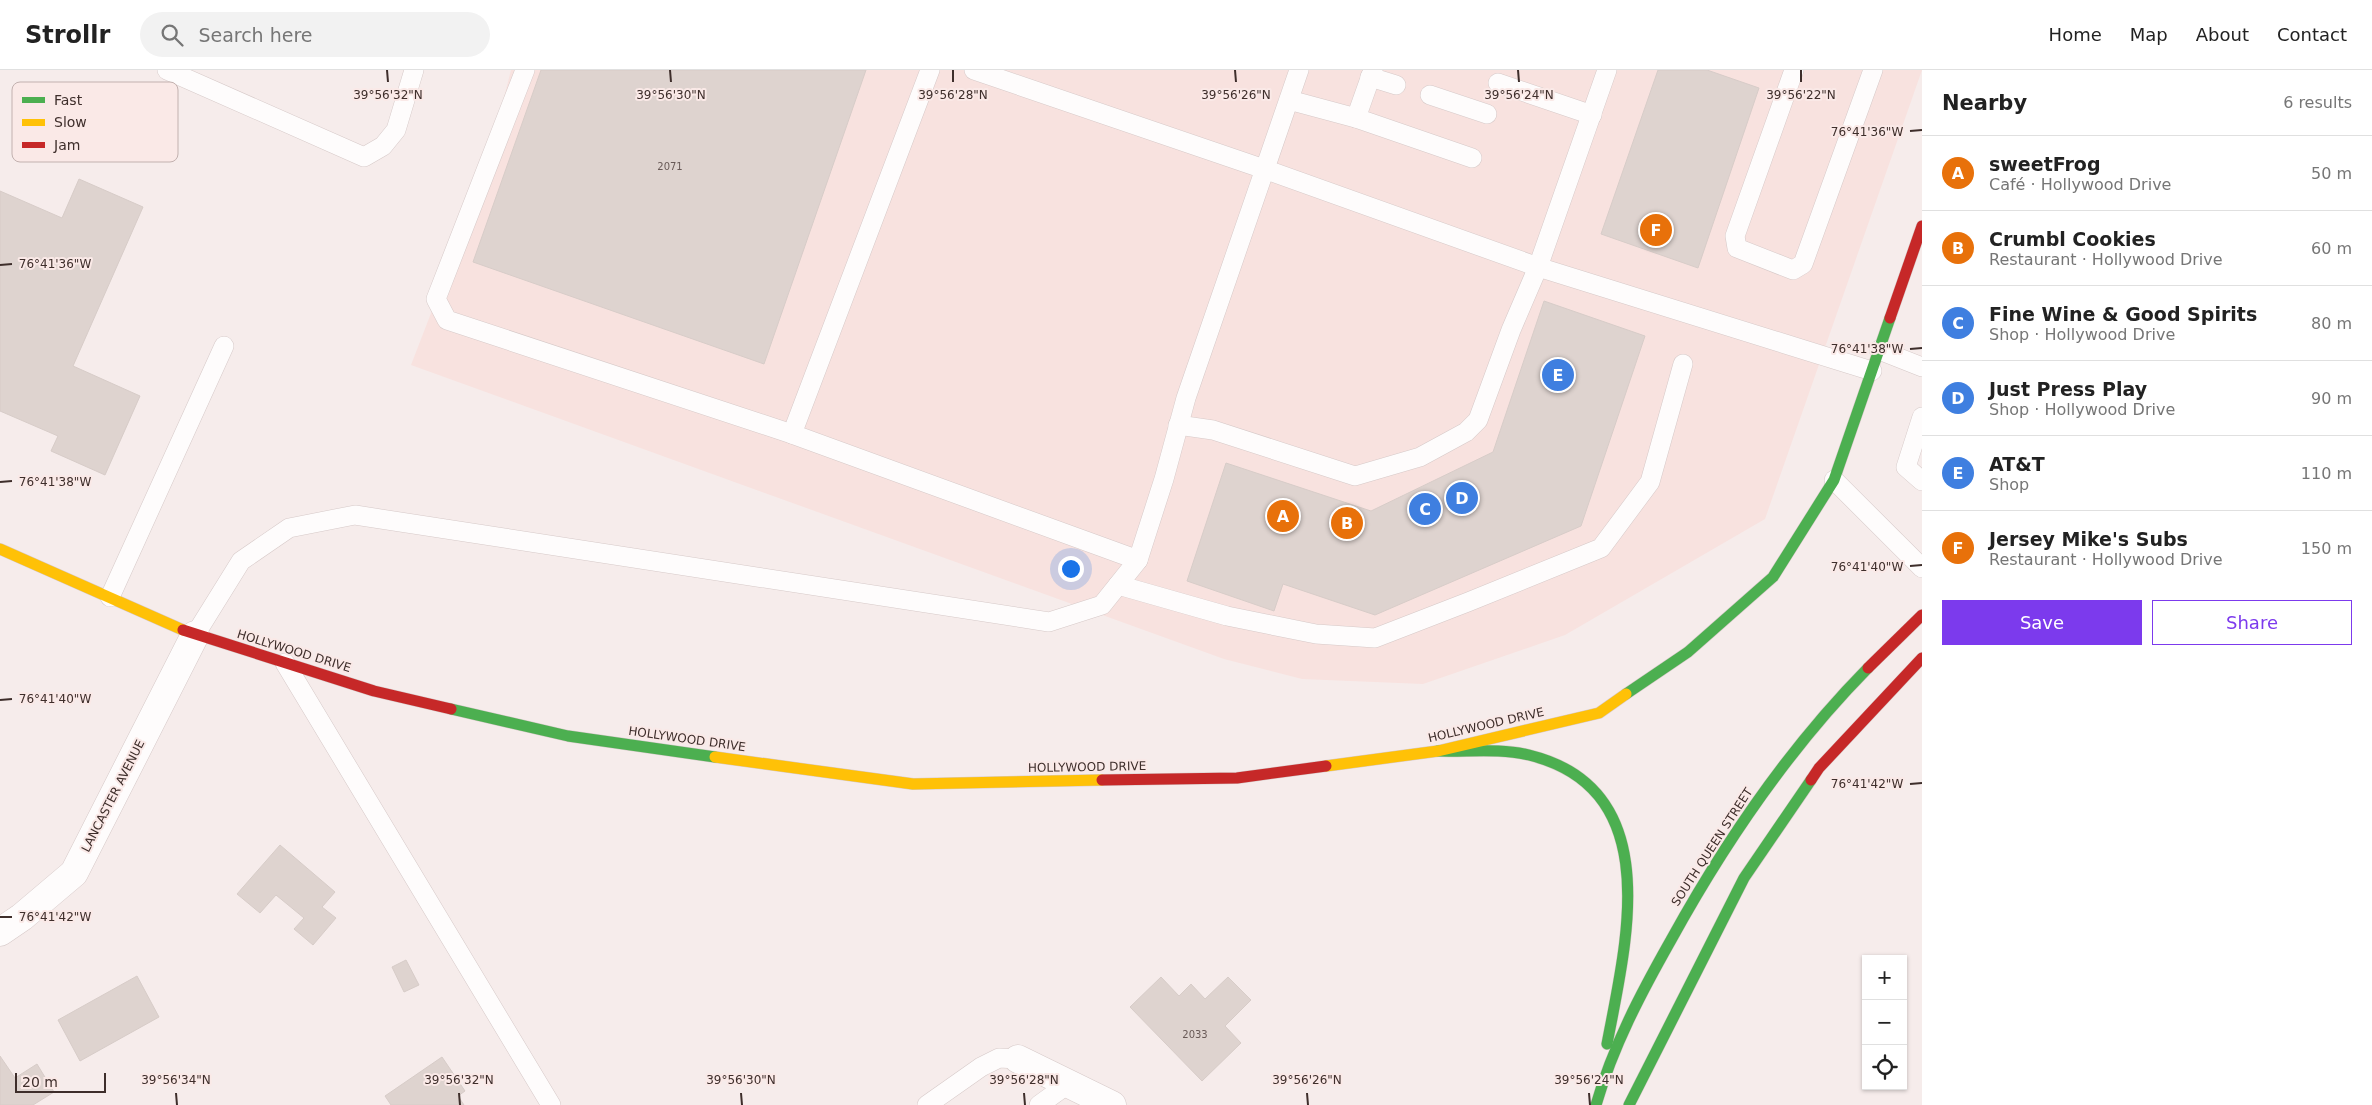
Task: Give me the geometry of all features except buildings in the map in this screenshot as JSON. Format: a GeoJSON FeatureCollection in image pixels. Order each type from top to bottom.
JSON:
{"type":"FeatureCollection","features":[{"type":"Feature","properties":{"kind":"main road","name":"HOLLYWOOD DRIVE"},"geometry":{"type":"LineString","coordinates":[[0,549],[195,635],[374,691],[568,736],[913,784],[1237,778],[1438,752],[1598,713],[1688,652],[1773,577],[1834,480],[1922,226]]}},
{"type":"Feature","properties":{"kind":"main road","name":"SOUTH QUEEN STREET"},"geometry":{"type":"LineString","coordinates":[[1596,1105],[1600,1088],[1639,996],[1689,906],[1744,818],[1806,737],[1868,667],[1922,615]]}},
{"type":"Feature","properties":{"kind":"main road"},"geometry":{"type":"LineString","coordinates":[[1629,1105],[1744,878],[1819,768],[1922,658]]}},
{"type":"Feature","properties":{"kind":"main road"},"geometry":{"type":"LineString","coordinates":[[1438,752],[1522,754],[1550,762],[1570,771],[1597,791],[1616,821],[1624,840],[1627,862],[1626,928],[1600,1088]]}},
{"type":"Feature","properties":{"kind":"street","name":"LANCASTER AVENUE"},"geometry":{"type":"LineString","coordinates":[[0,932],[22,918],[74,873],[195,635]]}},
{"type":"Feature","properties":{"kind":"street"},"geometry":{"type":"LineString","coordinates":[[1018,1059],[1112,1105]]}},
{"type":"Feature","properties":{"kind":"lane"},"geometry":{"type":"LineString","coordinates":[[167,70],[364,157],[384,146],[396,130],[414,70]]}},
{"type":"Feature","properties":{"kind":"lane"},"geometry":{"type":"LineString","coordinates":[[525,70],[436,299],[447,320],[792,434],[1138,560]]}},
{"type":"Feature","properties":{"kind":"lane"},"geometry":{"type":"LineString","coordinates":[[792,434],[930,70]]}},
{"type":"Feature","properties":{"kind":"lane"},"geometry":{"type":"LineString","coordinates":[[974,70],[1538,267],[1872,371]]}},
{"type":"Feature","properties":{"kind":"lane"},"geometry":{"type":"LineString","coordinates":[[195,635],[241,561],[289,528],[355,515],[1049,622],[1102,605],[1138,560],[1178,425],[1299,70]]}},
{"type":"Feature","properties":{"kind":"lane"},"geometry":{"type":"LineString","coordinates":[[1178,425],[1213,430],[1354,476],[1420,457],[1466,432],[1478,420],[1511,330],[1538,267],[1607,70]]}},
{"type":"Feature","properties":{"kind":"lane"},"geometry":{"type":"LineString","coordinates":[[1794,70],[1735,236],[1737,248],[1793,270],[1803,264],[1873,70]]}},
{"type":"Feature","properties":{"kind":"lane"},"geometry":{"type":"LineString","coordinates":[[1356,118],[1371,74],[1396,85]]}},
{"type":"Feature","properties":{"kind":"lane"},"geometry":{"type":"LineString","coordinates":[[1498,83],[1592,115]]}},
{"type":"Feature","properties":{"kind":"lane"},"geometry":{"type":"LineString","coordinates":[[1430,95],[1487,114]]}},
{"type":"Feature","properties":{"kind":"lane"},"geometry":{"type":"LineString","coordinates":[[1289,100],[1356,118],[1472,158]]}},
{"type":"Feature","properties":{"kind":"lane"},"geometry":{"type":"LineString","coordinates":[[110,597],[224,346]]}},
{"type":"Feature","properties":{"kind":"lane"},"geometry":{"type":"LineString","coordinates":[[1879,350],[1922,367]]}},
{"type":"Feature","properties":{"kind":"lane"},"geometry":{"type":"LineString","coordinates":[[1118,586],[1227,616],[1316,634],[1376,638],[1440,613],[1601,548],[1650,482],[1683,364]]}},
{"type":"Feature","properties":{"kind":"lane"},"geometry":{"type":"LineString","coordinates":[[1922,417],[1906,466],[1922,481]]}},
{"type":"Feature","properties":{"kind":"lane"},"geometry":{"type":"LineString","coordinates":[[1834,480],[1922,568]]}},
{"type":"Feature","properties":{"kind":"lane"},"geometry":{"type":"LineString","coordinates":[[285,663],[551,1105]]}},
{"type":"Feature","properties":{"kind":"lane"},"geometry":{"type":"LineString","coordinates":[[927,1105],[981,1067],[999,1058],[1018,1059]]}},
{"type":"Feature","properties":{"kind":"lane"},"geometry":{"type":"LineString","coordinates":[[1039,1105],[1068,1084]]}},
{"type":"Feature","properties":{"kind":"shaded area"},"geometry":{"type":"Polygon","coordinates":[[[511,70],[1922,70],[1765,519],[1565,635],[1423,684],[1302,679],[1224,659],[411,365],[484,176],[511,70]]]}},
{"type":"Feature","properties":{"kind":"traffic: fast"},"geometry":{"type":"LineString","coordinates":[[1626,694],[1688,652],[1773,577],[1834,480],[1890,318]]}},
{"type":"Feature","properties":{"kind":"traffic: fast"},"geometry":{"type":"LineString","coordinates":[[1596,1105],[1619,1041],[1639,1000],[1713,867],[1785,763],[1811,730],[1868,668]]}},
{"type":"Feature","properties":{"kind":"traffic: fast"},"geometry":{"type":"LineString","coordinates":[[451,709],[568,736],[715,757]]}},
{"type":"Feature","properties":{"kind":"traffic: fast"},"geometry":{"type":"LineString","coordinates":[[1438,751],[1495,751],[1529,755],[1573,773],[1602,800],[1619,835],[1627,874],[1627,917],[1622,961],[1607,1044]]}},
{"type":"Feature","properties":{"kind":"traffic: fast"},"geometry":{"type":"LineString","coordinates":[[1629,1105],[1744,878],[1811,780]]}},
{"type":"Feature","properties":{"kind":"traffic: slow"},"geometry":{"type":"LineString","coordinates":[[0,549],[183,630]]}},
{"type":"Feature","properties":{"kind":"traffic: slow"},"geometry":{"type":"LineString","coordinates":[[1326,766],[1438,751],[1599,713],[1626,694]]}},
{"type":"Feature","properties":{"kind":"traffic: slow"},"geometry":{"type":"LineString","coordinates":[[715,757],[913,784],[1102,780]]}},
{"type":"Feature","properties":{"kind":"traffic: jam"},"geometry":{"type":"LineString","coordinates":[[1890,318],[1922,226]]}},
{"type":"Feature","properties":{"kind":"traffic: jam"},"geometry":{"type":"LineString","coordinates":[[1868,668],[1922,615]]}},
{"type":"Feature","properties":{"kind":"traffic: jam"},"geometry":{"type":"LineString","coordinates":[[183,630],[374,691],[451,709]]}},
{"type":"Feature","properties":{"kind":"traffic: jam"},"geometry":{"type":"LineString","coordinates":[[1811,780],[1819,768],[1922,658]]}},
{"type":"Feature","properties":{"kind":"traffic: jam"},"geometry":{"type":"LineString","coordinates":[[1102,780],[1237,778],[1326,766]]}},
{"type":"Feature","properties":{"kind":"place","name":"Jersey Mike's Subs"},"geometry":{"type":"Point","coordinates":[1656,230]}},
{"type":"Feature","properties":{"kind":"place","name":"AT&T"},"geometry":{"type":"Point","coordinates":[1558,375]}},
{"type":"Feature","properties":{"kind":"place","name":"Just Press Play"},"geometry":{"type":"Point","coordinates":[1462,498]}},
{"type":"Feature","properties":{"kind":"place","name":"Fine Wine & Good Spirits"},"geometry":{"type":"Point","coordinates":[1425,509]}},
{"type":"Feature","properties":{"kind":"place","name":"sweetFrog"},"geometry":{"type":"Point","coordinates":[1283,516]}},
{"type":"Feature","properties":{"kind":"place","name":"Crumbl Cookies"},"geometry":{"type":"Point","coordinates":[1347,523]}}]}
